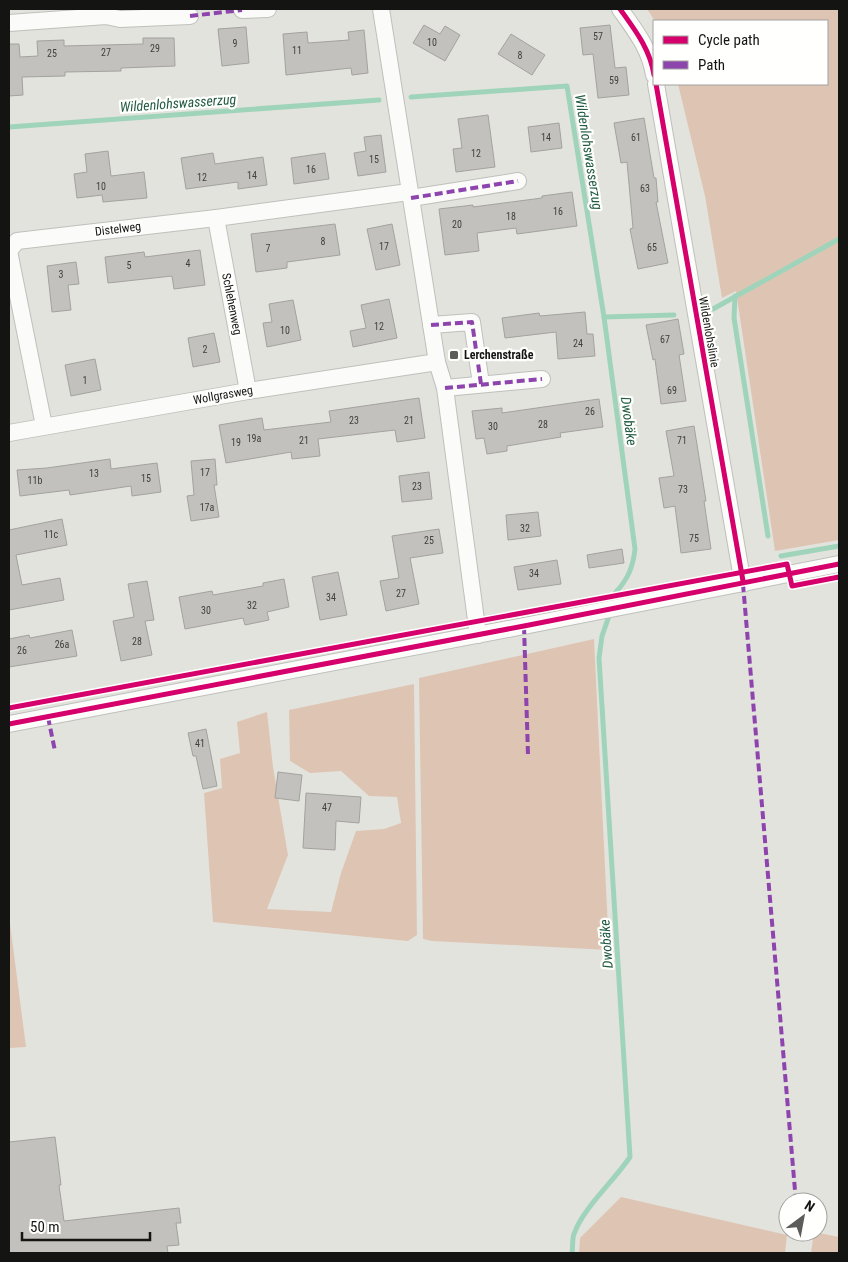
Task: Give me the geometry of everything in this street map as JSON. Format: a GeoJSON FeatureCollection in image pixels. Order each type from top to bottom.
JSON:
{"type":"FeatureCollection","features":[{"type":"Feature","properties":{"kind":"street"},"geometry":{"type":"LineString","coordinates":[[242,10],[268,9]]}},
{"type":"Feature","properties":{"kind":"street"},"geometry":{"type":"LineString","coordinates":[[381,9],[437,362],[445,388],[478,635]]}},
{"type":"Feature","properties":{"kind":"street"},"geometry":{"type":"LineString","coordinates":[[620,9],[652,60],[653,68]]}},
{"type":"Feature","properties":{"kind":"street"},"geometry":{"type":"LineString","coordinates":[[9,23],[106,13],[120,19],[190,16]]}},
{"type":"Feature","properties":{"kind":"street","name":"Wildenlohslinie"},"geometry":{"type":"LineString","coordinates":[[656,85],[744,584]]}},
{"type":"Feature","properties":{"kind":"street"},"geometry":{"type":"LineString","coordinates":[[410,195],[518,181]]}},
{"type":"Feature","properties":{"kind":"street","name":"Distelweg"},"geometry":{"type":"LineString","coordinates":[[44,426],[9,251],[17,241],[410,195]]}},
{"type":"Feature","properties":{"kind":"street","name":"Schlehenweg"},"geometry":{"type":"LineString","coordinates":[[216,218],[248,391]]}},
{"type":"Feature","properties":{"kind":"street"},"geometry":{"type":"LineString","coordinates":[[431,325],[472,322],[481,384]]}},
{"type":"Feature","properties":{"kind":"street","name":"Wollgrasweg"},"geometry":{"type":"LineString","coordinates":[[9,433],[248,391],[437,362]]}},
{"type":"Feature","properties":{"kind":"street"},"geometry":{"type":"LineString","coordinates":[[445,388],[542,378]]}},
{"type":"Feature","properties":{"kind":"street"},"geometry":{"type":"LineString","coordinates":[[9,724],[744,584],[839,564]]}},
{"type":"Feature","properties":{"kind":"shaded area"},"geometry":{"type":"Polygon","coordinates":[[[647,9],[839,9],[839,540],[775,551],[736,291],[722,298],[705,196],[678,85],[828,85],[828,20],[654,20],[647,9]]]}},
{"type":"Feature","properties":{"kind":"shaded area"},"geometry":{"type":"Polygon","coordinates":[[[594,639],[609,950],[423,939],[419,678],[594,639]]]}},
{"type":"Feature","properties":{"kind":"shaded area"},"geometry":{"type":"Polygon","coordinates":[[[414,684],[417,935],[408,941],[213,922],[204,793],[222,788],[220,759],[240,753],[237,722],[267,712],[273,767],[288,855],[267,909],[331,912],[341,873],[356,831],[384,829],[401,823],[397,797],[369,796],[341,771],[310,773],[290,761],[289,710],[414,684]]]}},
{"type":"Feature","properties":{"kind":"shaded area"},"geometry":{"type":"Polygon","coordinates":[[[9,916],[26,1047],[9,1048],[9,916]]]}},
{"type":"Feature","properties":{"kind":"shaded area"},"geometry":{"type":"Polygon","coordinates":[[[621,1197],[778,1233],[778,1242],[786,1242],[785,1253],[579,1253],[580,1238],[621,1197]]]}},
{"type":"Feature","properties":{"kind":"shaded area"},"geometry":{"type":"Polygon","coordinates":[[[828,1235],[839,1237],[839,1253],[811,1253],[813,1242],[828,1242],[828,1235]]]}},
{"type":"Feature","properties":{"kind":"building"},"geometry":{"type":"Polygon","coordinates":[[[424,25],[440,34],[445,26],[460,35],[445,61],[413,43],[424,25]]]}},
{"type":"Feature","properties":{"kind":"building"},"geometry":{"type":"Polygon","coordinates":[[[610,25],[615,68],[626,67],[629,95],[598,98],[593,54],[583,55],[580,28],[610,25]]]}},
{"type":"Feature","properties":{"kind":"building"},"geometry":{"type":"Polygon","coordinates":[[[246,27],[249,63],[222,66],[218,29],[246,27]]]}},
{"type":"Feature","properties":{"kind":"building"},"geometry":{"type":"Polygon","coordinates":[[[364,30],[368,73],[352,75],[351,68],[286,75],[283,34],[307,32],[308,43],[349,40],[348,32],[364,30]]]}},
{"type":"Feature","properties":{"kind":"building"},"geometry":{"type":"Polygon","coordinates":[[[511,34],[545,55],[532,75],[498,54],[511,34]]]}},
{"type":"Feature","properties":{"kind":"building"},"geometry":{"type":"Polygon","coordinates":[[[143,38],[174,38],[175,66],[121,68],[121,71],[65,72],[65,76],[22,77],[23,95],[9,96],[9,44],[19,44],[20,57],[38,56],[37,41],[64,40],[64,46],[143,44],[143,38]]]}},
{"type":"Feature","properties":{"kind":"building"},"geometry":{"type":"Polygon","coordinates":[[[488,115],[495,167],[456,172],[453,149],[462,148],[458,119],[488,115]]]}},
{"type":"Feature","properties":{"kind":"building"},"geometry":{"type":"Polygon","coordinates":[[[644,118],[654,178],[656,178],[658,202],[656,202],[668,263],[638,269],[630,229],[633,228],[627,162],[621,163],[614,123],[644,118]]]}},
{"type":"Feature","properties":{"kind":"building"},"geometry":{"type":"Polygon","coordinates":[[[559,123],[562,148],[531,152],[528,127],[559,123]]]}},
{"type":"Feature","properties":{"kind":"building"},"geometry":{"type":"Polygon","coordinates":[[[381,135],[386,172],[358,176],[354,153],[366,151],[364,137],[381,135]]]}},
{"type":"Feature","properties":{"kind":"building"},"geometry":{"type":"Polygon","coordinates":[[[108,151],[111,176],[144,172],[147,198],[103,202],[102,195],[77,198],[74,174],[87,172],[85,154],[108,151]]]}},
{"type":"Feature","properties":{"kind":"building"},"geometry":{"type":"Polygon","coordinates":[[[213,153],[215,164],[263,157],[267,185],[238,189],[238,182],[186,189],[181,158],[213,153]]]}},
{"type":"Feature","properties":{"kind":"building"},"geometry":{"type":"Polygon","coordinates":[[[325,153],[329,179],[294,184],[291,158],[325,153]]]}},
{"type":"Feature","properties":{"kind":"building"},"geometry":{"type":"Polygon","coordinates":[[[572,192],[577,226],[517,234],[516,228],[477,233],[479,251],[445,255],[439,209],[473,205],[473,207],[572,192]]]}},
{"type":"Feature","properties":{"kind":"building"},"geometry":{"type":"Polygon","coordinates":[[[335,224],[340,255],[287,262],[287,268],[256,272],[251,234],[335,224]]]}},
{"type":"Feature","properties":{"kind":"building"},"geometry":{"type":"Polygon","coordinates":[[[392,224],[400,265],[376,270],[367,229],[392,224]]]}},
{"type":"Feature","properties":{"kind":"building"},"geometry":{"type":"Polygon","coordinates":[[[200,250],[205,285],[174,289],[172,276],[108,283],[105,257],[144,252],[145,257],[200,250]]]}},
{"type":"Feature","properties":{"kind":"building"},"geometry":{"type":"Polygon","coordinates":[[[76,262],[79,284],[68,285],[71,310],[52,312],[47,266],[76,262]]]}},
{"type":"Feature","properties":{"kind":"building"},"geometry":{"type":"Polygon","coordinates":[[[389,299],[397,338],[353,347],[350,331],[366,328],[361,305],[389,299]]]}},
{"type":"Feature","properties":{"kind":"building"},"geometry":{"type":"Polygon","coordinates":[[[293,300],[301,340],[267,347],[263,323],[272,322],[269,304],[293,300]]]}},
{"type":"Feature","properties":{"kind":"building"},"geometry":{"type":"Polygon","coordinates":[[[585,312],[587,334],[593,334],[595,356],[558,359],[556,332],[505,338],[502,318],[539,313],[540,316],[585,312]]]}},
{"type":"Feature","properties":{"kind":"building"},"geometry":{"type":"Polygon","coordinates":[[[678,319],[684,354],[679,355],[686,401],[661,404],[655,359],[653,360],[646,325],[678,319]]]}},
{"type":"Feature","properties":{"kind":"building"},"geometry":{"type":"Polygon","coordinates":[[[214,333],[220,362],[193,367],[188,338],[214,333]]]}},
{"type":"Feature","properties":{"kind":"building"},"geometry":{"type":"Polygon","coordinates":[[[95,359],[101,390],[71,396],[65,365],[95,359]]]}},
{"type":"Feature","properties":{"kind":"building"},"geometry":{"type":"Polygon","coordinates":[[[419,398],[425,438],[397,442],[395,430],[318,439],[320,456],[292,459],[291,452],[226,463],[219,425],[262,418],[264,430],[331,422],[329,411],[419,398]]]}},
{"type":"Feature","properties":{"kind":"building"},"geometry":{"type":"Polygon","coordinates":[[[599,399],[603,427],[560,433],[561,437],[507,446],[507,451],[487,454],[484,438],[476,439],[472,411],[502,408],[502,413],[599,399]]]}},
{"type":"Feature","properties":{"kind":"building"},"geometry":{"type":"Polygon","coordinates":[[[694,426],[706,501],[704,501],[711,549],[681,553],[675,506],[664,508],[659,478],[674,476],[666,431],[694,426]]]}},
{"type":"Feature","properties":{"kind":"building"},"geometry":{"type":"Polygon","coordinates":[[[110,459],[111,469],[157,463],[161,492],[132,496],[131,486],[70,495],[69,490],[20,496],[17,470],[47,468],[110,459]]]}},
{"type":"Feature","properties":{"kind":"building"},"geometry":{"type":"Polygon","coordinates":[[[215,459],[217,485],[214,485],[219,517],[191,521],[187,496],[194,495],[191,461],[215,459]]]}},
{"type":"Feature","properties":{"kind":"building"},"geometry":{"type":"Polygon","coordinates":[[[429,472],[432,499],[402,502],[399,476],[429,472]]]}},
{"type":"Feature","properties":{"kind":"building"},"geometry":{"type":"Polygon","coordinates":[[[538,512],[541,536],[508,540],[506,515],[538,512]]]}},
{"type":"Feature","properties":{"kind":"building"},"geometry":{"type":"Polygon","coordinates":[[[62,519],[67,545],[16,555],[22,585],[60,578],[64,600],[9,610],[9,530],[62,519]]]}},
{"type":"Feature","properties":{"kind":"building"},"geometry":{"type":"Polygon","coordinates":[[[439,529],[443,553],[410,558],[419,604],[386,611],[380,581],[399,578],[392,536],[439,529]]]}},
{"type":"Feature","properties":{"kind":"building"},"geometry":{"type":"Polygon","coordinates":[[[622,549],[624,563],[589,568],[587,555],[622,549]]]}},
{"type":"Feature","properties":{"kind":"building"},"geometry":{"type":"Polygon","coordinates":[[[557,560],[561,584],[518,590],[514,567],[557,560]]]}},
{"type":"Feature","properties":{"kind":"building"},"geometry":{"type":"Polygon","coordinates":[[[338,572],[347,615],[320,620],[312,577],[338,572]]]}},
{"type":"Feature","properties":{"kind":"building"},"geometry":{"type":"Polygon","coordinates":[[[284,579],[289,607],[267,612],[269,620],[245,625],[243,618],[185,629],[179,597],[212,591],[213,595],[263,586],[263,583],[284,579]]]}},
{"type":"Feature","properties":{"kind":"building"},"geometry":{"type":"Polygon","coordinates":[[[147,581],[154,620],[145,621],[152,655],[121,661],[113,621],[134,617],[128,584],[147,581]]]}},
{"type":"Feature","properties":{"kind":"building"},"geometry":{"type":"Polygon","coordinates":[[[72,630],[77,656],[9,667],[9,639],[29,635],[30,638],[72,630]]]}},
{"type":"Feature","properties":{"kind":"building"},"geometry":{"type":"Polygon","coordinates":[[[206,729],[217,786],[203,789],[196,756],[193,756],[188,733],[206,729]]]}},
{"type":"Feature","properties":{"kind":"building"},"geometry":{"type":"Polygon","coordinates":[[[278,772],[302,775],[299,801],[275,798],[278,772]]]}},
{"type":"Feature","properties":{"kind":"building"},"geometry":{"type":"Polygon","coordinates":[[[306,793],[361,797],[359,823],[336,821],[335,850],[303,848],[306,793]]]}},
{"type":"Feature","properties":{"kind":"building"},"geometry":{"type":"Polygon","coordinates":[[[55,1137],[64,1221],[179,1208],[181,1223],[176,1223],[179,1245],[167,1246],[168,1253],[9,1253],[9,1142],[55,1137]]]}},
{"type":"Feature","properties":{"kind":"waterway","name":"Wildenlohswasserzug"},"geometry":{"type":"LineString","coordinates":[[411,97],[567,86],[604,317]]}},
{"type":"Feature","properties":{"kind":"waterway","name":"Wildenlohswasserzug"},"geometry":{"type":"LineString","coordinates":[[9,127],[379,100]]}},
{"type":"Feature","properties":{"kind":"waterway","name":"Dwobäke"},"geometry":{"type":"LineString","coordinates":[[713,309],[839,239]]}},
{"type":"Feature","properties":{"kind":"waterway"},"geometry":{"type":"LineString","coordinates":[[735,296],[734,318],[768,536]]}},
{"type":"Feature","properties":{"kind":"waterway","name":"Dwobäke"},"geometry":{"type":"LineString","coordinates":[[616,592],[629,572],[635,549],[604,317],[674,315]]}},
{"type":"Feature","properties":{"kind":"waterway"},"geometry":{"type":"LineString","coordinates":[[781,556],[839,546]]}},
{"type":"Feature","properties":{"kind":"waterway","name":"Dwobäke"},"geometry":{"type":"LineString","coordinates":[[572,1253],[573,1236],[584,1214],[630,1157],[599,658],[602,636],[609,616]]}},
{"type":"Feature","properties":{"kind":"marked path"},"geometry":{"type":"LineString","coordinates":[[190,16],[242,10]]}},
{"type":"Feature","properties":{"kind":"marked path"},"geometry":{"type":"LineString","coordinates":[[411,198],[518,181]]}},
{"type":"Feature","properties":{"kind":"marked path"},"geometry":{"type":"LineString","coordinates":[[431,325],[472,322],[481,384]]}},
{"type":"Feature","properties":{"kind":"marked path"},"geometry":{"type":"LineString","coordinates":[[445,388],[542,379]]}},
{"type":"Feature","properties":{"kind":"marked path"},"geometry":{"type":"LineString","coordinates":[[743,584],[795,1192]]}},
{"type":"Feature","properties":{"kind":"marked path"},"geometry":{"type":"LineString","coordinates":[[524,626],[528,755]]}},
{"type":"Feature","properties":{"kind":"marked path"},"geometry":{"type":"LineString","coordinates":[[48,717],[55,751]]}},
{"type":"Feature","properties":{"kind":"cycle path"},"geometry":{"type":"LineString","coordinates":[[620,9],[645,48],[653,70]]}},
{"type":"Feature","properties":{"kind":"cycle path"},"geometry":{"type":"LineString","coordinates":[[656,85],[743,581]]}},
{"type":"Feature","properties":{"kind":"cycle path"},"geometry":{"type":"LineString","coordinates":[[9,708],[787,564],[792,586],[839,577]]}},
{"type":"Feature","properties":{"kind":"cycle path"},"geometry":{"type":"LineString","coordinates":[[9,724],[839,564]]}},
{"type":"Feature","properties":{"kind":"place","name":"Lerchenstraße"},"geometry":{"type":"Point","coordinates":[454,355]}}]}
